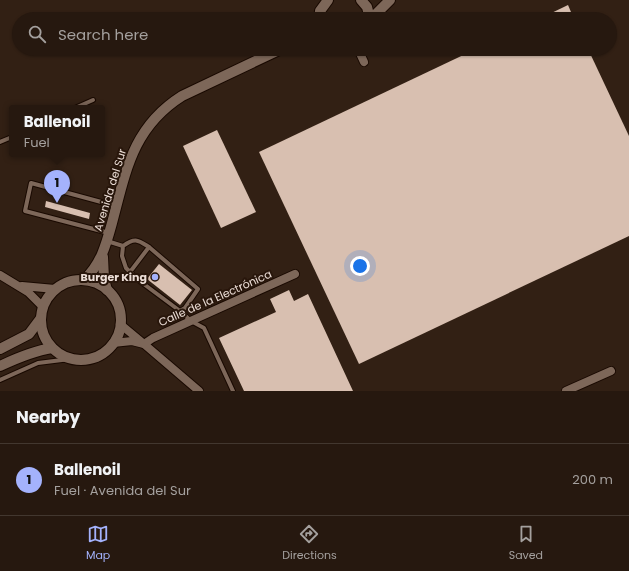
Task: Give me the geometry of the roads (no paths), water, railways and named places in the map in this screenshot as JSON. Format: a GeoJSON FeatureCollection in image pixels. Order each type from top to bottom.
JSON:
{"type":"FeatureCollection","features":[{"type":"Feature","properties":{"kind":"street"},"geometry":{"type":"LineString","coordinates":[[361,0],[367,7],[369,12]]}},
{"type":"Feature","properties":{"kind":"street"},"geometry":{"type":"LineString","coordinates":[[378,12],[390,0]]}},
{"type":"Feature","properties":{"kind":"street"},"geometry":{"type":"LineString","coordinates":[[320,12],[325,1]]}},
{"type":"Feature","properties":{"kind":"street","name":"Avenida del Sur"},"geometry":{"type":"LineString","coordinates":[[84,280],[96,267],[104,252],[131,156],[147,127],[169,104],[182,96],[266,56]]}},
{"type":"Feature","properties":{"kind":"street"},"geometry":{"type":"LineString","coordinates":[[361,56],[364,62]]}},
{"type":"Feature","properties":{"kind":"street","name":"Avenida del Sur"},"geometry":{"type":"LineString","coordinates":[[104,252],[104,279],[107,290]]}},
{"type":"Feature","properties":{"kind":"street","name":"Calle de la Electrónica"},"geometry":{"type":"LineString","coordinates":[[144,344],[154,338],[295,274]]}},
{"type":"Feature","properties":{"kind":"street"},"geometry":{"type":"LineString","coordinates":[[0,275],[20,286],[43,307]]}},
{"type":"Feature","properties":{"kind":"street"},"geometry":{"type":"LineString","coordinates":[[84,280],[96,283],[107,290],[118,305],[120,324],[118,334],[107,350],[94,358],[79,360],[70,359],[52,348],[43,334],[41,318],[43,307],[48,297],[55,289],[69,282],[84,280]]}},
{"type":"Feature","properties":{"kind":"street"},"geometry":{"type":"LineString","coordinates":[[20,286],[55,289]]}},
{"type":"Feature","properties":{"kind":"street"},"geometry":{"type":"LineString","coordinates":[[0,349],[29,334],[41,318]]}},
{"type":"Feature","properties":{"kind":"street"},"geometry":{"type":"LineString","coordinates":[[120,324],[199,391]]}},
{"type":"Feature","properties":{"kind":"street"},"geometry":{"type":"LineString","coordinates":[[113,343],[132,341],[144,344]]}},
{"type":"Feature","properties":{"kind":"street"},"geometry":{"type":"LineString","coordinates":[[0,366],[22,355],[38,350],[52,348]]}},
{"type":"Feature","properties":{"kind":"street"},"geometry":{"type":"LineString","coordinates":[[566,391],[611,371]]}},
{"type":"Feature","properties":{"kind":"lane"},"geometry":{"type":"LineString","coordinates":[[81,105],[93,100]]}},
{"type":"Feature","properties":{"kind":"lane"},"geometry":{"type":"LineString","coordinates":[[116,206],[31,183],[24,211],[108,237],[124,246]]}},
{"type":"Feature","properties":{"kind":"lane"},"geometry":{"type":"LineString","coordinates":[[180,310],[185,308],[198,289],[149,247],[139,241],[131,240],[124,246],[122,256],[126,268],[137,279],[180,310],[191,321],[204,328],[233,391]]}},
{"type":"Feature","properties":{"kind":"lane"},"geometry":{"type":"LineString","coordinates":[[130,272],[149,247]]}},
{"type":"Feature","properties":{"kind":"lane"},"geometry":{"type":"LineString","coordinates":[[0,380],[38,363],[70,359]]}},
{"type":"Feature","properties":{"kind":"place","name":"Ballenoil"},"geometry":{"type":"Point","coordinates":[57,203]}},
{"type":"Feature","properties":{"kind":"place","name":"Burger King"},"geometry":{"type":"Point","coordinates":[155,277]}}]}
